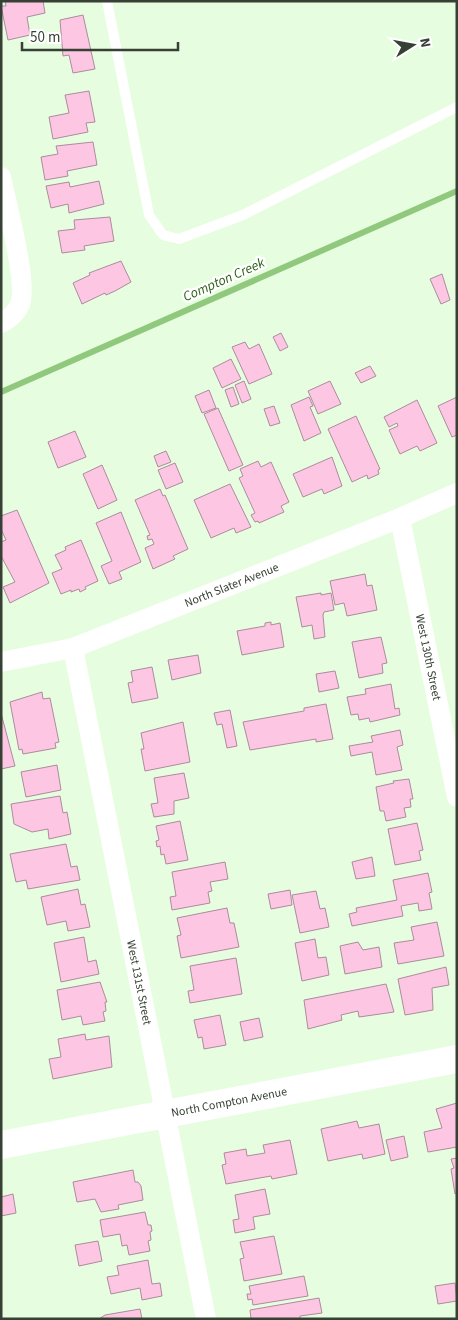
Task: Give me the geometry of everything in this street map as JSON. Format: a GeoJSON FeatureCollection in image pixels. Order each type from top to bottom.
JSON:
{"type":"FeatureCollection","features":[{"type":"Feature","properties":{"kind":"street"},"geometry":{"type":"LineString","coordinates":[[1,177],[20,274],[20,303],[15,312],[1,323]]}},
{"type":"Feature","properties":{"kind":"street","name":"North Slater Avenue"},"geometry":{"type":"LineString","coordinates":[[1,662],[73,648],[400,518],[457,492]]}},
{"type":"Feature","properties":{"kind":"street","name":"West 130th Street"},"geometry":{"type":"LineString","coordinates":[[400,518],[457,797]]}},
{"type":"Feature","properties":{"kind":"street","name":"West 131st Street"},"geometry":{"type":"LineString","coordinates":[[73,648],[206,1319]]}},
{"type":"Feature","properties":{"kind":"street","name":"North Compton Avenue"},"geometry":{"type":"LineString","coordinates":[[1,1145],[457,1059]]}},
{"type":"Feature","properties":{"kind":"lane"},"geometry":{"type":"LineString","coordinates":[[107,1],[149,215],[163,235],[179,239],[243,215],[457,107]]}},
{"type":"Feature","properties":{"kind":"building"},"geometry":{"type":"Polygon","coordinates":[[[5,1],[43,1],[45,13],[27,17],[30,35],[8,40],[1,6],[6,6],[5,1]]]}},
{"type":"Feature","properties":{"kind":"building"},"geometry":{"type":"Polygon","coordinates":[[[83,15],[95,69],[73,73],[69,55],[63,56],[60,20],[83,15]]]}},
{"type":"Feature","properties":{"kind":"building"},"geometry":{"type":"Polygon","coordinates":[[[89,91],[95,122],[86,123],[88,132],[53,139],[49,117],[69,113],[65,95],[89,91]]]}},
{"type":"Feature","properties":{"kind":"building"},"geometry":{"type":"Polygon","coordinates":[[[93,142],[97,165],[67,171],[68,176],[45,180],[41,157],[58,154],[56,146],[93,142]]]}},
{"type":"Feature","properties":{"kind":"building"},"geometry":{"type":"Polygon","coordinates":[[[99,181],[104,204],[69,213],[68,204],[51,208],[46,186],[69,182],[70,187],[99,181]]]}},
{"type":"Feature","properties":{"kind":"building"},"geometry":{"type":"Polygon","coordinates":[[[110,217],[114,241],[84,246],[85,250],[62,253],[58,231],[75,229],[74,220],[110,217]]]}},
{"type":"Feature","properties":{"kind":"building"},"geometry":{"type":"Polygon","coordinates":[[[121,261],[131,282],[115,291],[106,295],[105,293],[82,304],[73,283],[90,275],[89,273],[121,261]]]}},
{"type":"Feature","properties":{"kind":"building"},"geometry":{"type":"Polygon","coordinates":[[[442,274],[450,300],[441,304],[430,279],[442,274]]]}},
{"type":"Feature","properties":{"kind":"building"},"geometry":{"type":"Polygon","coordinates":[[[281,333],[288,347],[280,351],[273,337],[281,333]]]}},
{"type":"Feature","properties":{"kind":"building"},"geometry":{"type":"Polygon","coordinates":[[[245,342],[249,349],[259,344],[272,374],[249,384],[232,347],[245,342]]]}},
{"type":"Feature","properties":{"kind":"building"},"geometry":{"type":"Polygon","coordinates":[[[231,359],[241,379],[222,388],[213,368],[231,359]]]}},
{"type":"Feature","properties":{"kind":"building"},"geometry":{"type":"Polygon","coordinates":[[[370,366],[376,376],[361,383],[355,373],[370,366]]]}},
{"type":"Feature","properties":{"kind":"building"},"geometry":{"type":"Polygon","coordinates":[[[244,381],[251,399],[242,403],[235,385],[244,381]]]}},
{"type":"Feature","properties":{"kind":"building"},"geometry":{"type":"Polygon","coordinates":[[[330,381],[341,404],[318,414],[308,391],[330,381]]]}},
{"type":"Feature","properties":{"kind":"building"},"geometry":{"type":"Polygon","coordinates":[[[233,387],[239,404],[231,407],[225,390],[233,387]]]}},
{"type":"Feature","properties":{"kind":"building"},"geometry":{"type":"Polygon","coordinates":[[[209,390],[216,408],[202,413],[195,396],[209,390]]]}},
{"type":"Feature","properties":{"kind":"building"},"geometry":{"type":"Polygon","coordinates":[[[309,397],[313,406],[310,407],[321,433],[304,441],[291,405],[309,397]]]}},
{"type":"Feature","properties":{"kind":"building"},"geometry":{"type":"Polygon","coordinates":[[[457,397],[457,435],[452,437],[438,406],[457,397]]]}},
{"type":"Feature","properties":{"kind":"building"},"geometry":{"type":"Polygon","coordinates":[[[417,400],[437,443],[420,451],[417,446],[400,454],[389,430],[398,426],[397,423],[389,427],[384,417],[417,400]]]}},
{"type":"Feature","properties":{"kind":"building"},"geometry":{"type":"Polygon","coordinates":[[[274,406],[280,423],[270,426],[264,409],[274,406]]]}},
{"type":"Feature","properties":{"kind":"building"},"geometry":{"type":"Polygon","coordinates":[[[218,408],[243,465],[229,471],[204,414],[218,408]]]}},
{"type":"Feature","properties":{"kind":"building"},"geometry":{"type":"Polygon","coordinates":[[[356,416],[380,469],[378,470],[379,474],[368,479],[367,475],[352,482],[328,429],[356,416]]]}},
{"type":"Feature","properties":{"kind":"building"},"geometry":{"type":"Polygon","coordinates":[[[75,431],[86,457],[58,468],[48,442],[75,431]]]}},
{"type":"Feature","properties":{"kind":"building"},"geometry":{"type":"Polygon","coordinates":[[[166,451],[171,462],[158,467],[154,456],[166,451]]]}},
{"type":"Feature","properties":{"kind":"building"},"geometry":{"type":"Polygon","coordinates":[[[332,457],[342,486],[324,494],[322,489],[303,497],[293,474],[332,457]]]}},
{"type":"Feature","properties":{"kind":"building"},"geometry":{"type":"Polygon","coordinates":[[[258,461],[261,467],[271,462],[289,502],[281,506],[284,512],[259,523],[258,521],[255,522],[251,515],[255,513],[239,478],[243,476],[240,469],[258,461]]]}},
{"type":"Feature","properties":{"kind":"building"},"geometry":{"type":"Polygon","coordinates":[[[175,463],[183,482],[166,489],[158,470],[175,463]]]}},
{"type":"Feature","properties":{"kind":"building"},"geometry":{"type":"Polygon","coordinates":[[[102,465],[117,500],[98,509],[83,474],[102,465]]]}},
{"type":"Feature","properties":{"kind":"building"},"geometry":{"type":"Polygon","coordinates":[[[230,484],[251,527],[236,533],[234,528],[211,538],[194,500],[230,484]]]}},
{"type":"Feature","properties":{"kind":"building"},"geometry":{"type":"Polygon","coordinates":[[[160,489],[163,496],[165,495],[188,549],[173,556],[175,559],[153,569],[145,548],[154,544],[152,539],[148,540],[147,536],[150,535],[135,500],[160,489]]]}},
{"type":"Feature","properties":{"kind":"building"},"geometry":{"type":"Polygon","coordinates":[[[17,510],[49,583],[10,603],[3,587],[15,582],[1,556],[1,542],[6,540],[1,529],[1,516],[17,510]]]}},
{"type":"Feature","properties":{"kind":"building"},"geometry":{"type":"Polygon","coordinates":[[[121,512],[141,562],[119,572],[122,579],[109,584],[101,566],[112,561],[96,523],[121,512]]]}},
{"type":"Feature","properties":{"kind":"building"},"geometry":{"type":"Polygon","coordinates":[[[81,540],[98,581],[85,587],[86,589],[80,592],[79,589],[61,594],[52,573],[62,569],[55,555],[66,550],[65,547],[81,540]]]}},
{"type":"Feature","properties":{"kind":"building"},"geometry":{"type":"Polygon","coordinates":[[[365,574],[367,586],[372,585],[377,610],[347,616],[344,603],[335,605],[330,581],[365,574]]]}},
{"type":"Feature","properties":{"kind":"building"},"geometry":{"type":"Polygon","coordinates":[[[321,593],[321,595],[331,593],[334,610],[324,612],[323,615],[325,637],[314,639],[312,625],[302,627],[296,597],[321,593]]]}},
{"type":"Feature","properties":{"kind":"building"},"geometry":{"type":"Polygon","coordinates":[[[271,622],[271,625],[280,623],[284,647],[242,655],[237,631],[265,626],[265,623],[271,622]]]}},
{"type":"Feature","properties":{"kind":"building"},"geometry":{"type":"Polygon","coordinates":[[[381,637],[387,663],[382,664],[383,673],[359,678],[352,642],[381,637]]]}},
{"type":"Feature","properties":{"kind":"building"},"geometry":{"type":"Polygon","coordinates":[[[198,655],[201,673],[172,680],[168,660],[198,655]]]}},
{"type":"Feature","properties":{"kind":"building"},"geometry":{"type":"Polygon","coordinates":[[[152,667],[158,698],[132,703],[128,683],[133,682],[131,671],[152,667]]]}},
{"type":"Feature","properties":{"kind":"building"},"geometry":{"type":"Polygon","coordinates":[[[335,671],[339,688],[319,692],[316,674],[335,671]]]}},
{"type":"Feature","properties":{"kind":"building"},"geometry":{"type":"Polygon","coordinates":[[[391,684],[395,709],[399,708],[400,715],[370,722],[369,718],[359,720],[358,714],[351,715],[347,697],[366,694],[365,689],[391,684]]]}},
{"type":"Feature","properties":{"kind":"building"},"geometry":{"type":"Polygon","coordinates":[[[42,692],[43,699],[50,698],[59,742],[55,743],[56,748],[23,754],[22,749],[19,750],[10,702],[42,692]]]}},
{"type":"Feature","properties":{"kind":"building"},"geometry":{"type":"Polygon","coordinates":[[[326,704],[333,739],[316,742],[316,739],[250,750],[243,722],[304,711],[304,708],[326,704]]]}},
{"type":"Feature","properties":{"kind":"building"},"geometry":{"type":"Polygon","coordinates":[[[230,710],[237,746],[227,748],[222,724],[217,725],[214,713],[230,710]]]}},
{"type":"Feature","properties":{"kind":"building"},"geometry":{"type":"Polygon","coordinates":[[[1,713],[15,766],[1,769],[1,713]]]}},
{"type":"Feature","properties":{"kind":"building"},"geometry":{"type":"Polygon","coordinates":[[[183,722],[190,762],[145,771],[141,749],[144,749],[141,733],[183,722]]]}},
{"type":"Feature","properties":{"kind":"building"},"geometry":{"type":"Polygon","coordinates":[[[400,730],[403,745],[397,747],[402,770],[376,775],[372,752],[351,756],[349,746],[373,742],[371,736],[400,730]]]}},
{"type":"Feature","properties":{"kind":"building"},"geometry":{"type":"Polygon","coordinates":[[[57,765],[61,790],[26,797],[21,772],[57,765]]]}},
{"type":"Feature","properties":{"kind":"building"},"geometry":{"type":"Polygon","coordinates":[[[184,773],[189,798],[174,801],[174,814],[154,817],[151,804],[158,803],[154,778],[184,773]]]}},
{"type":"Feature","properties":{"kind":"building"},"geometry":{"type":"Polygon","coordinates":[[[409,779],[413,799],[410,799],[411,807],[404,808],[406,817],[386,821],[384,811],[380,811],[376,787],[394,783],[393,781],[409,779]]]}},
{"type":"Feature","properties":{"kind":"building"},"geometry":{"type":"Polygon","coordinates":[[[60,796],[63,813],[67,812],[71,834],[49,839],[48,829],[32,832],[14,824],[11,804],[60,796]]]}},
{"type":"Feature","properties":{"kind":"building"},"geometry":{"type":"Polygon","coordinates":[[[180,821],[188,860],[166,864],[164,854],[161,855],[160,846],[157,847],[156,841],[159,840],[156,826],[180,821]]]}},
{"type":"Feature","properties":{"kind":"building"},"geometry":{"type":"Polygon","coordinates":[[[417,823],[423,850],[419,851],[421,860],[395,865],[388,829],[417,823]]]}},
{"type":"Feature","properties":{"kind":"building"},"geometry":{"type":"Polygon","coordinates":[[[66,844],[71,867],[77,866],[80,880],[28,889],[26,880],[16,882],[10,854],[66,844]]]}},
{"type":"Feature","properties":{"kind":"building"},"geometry":{"type":"Polygon","coordinates":[[[372,857],[375,876],[356,879],[352,862],[372,857]]]}},
{"type":"Feature","properties":{"kind":"building"},"geometry":{"type":"Polygon","coordinates":[[[225,862],[228,879],[210,882],[212,891],[208,892],[210,903],[172,910],[170,897],[176,896],[172,872],[225,862]]]}},
{"type":"Feature","properties":{"kind":"building"},"geometry":{"type":"Polygon","coordinates":[[[428,873],[432,892],[429,893],[432,909],[419,911],[418,903],[401,906],[403,916],[352,926],[349,914],[357,912],[356,908],[397,900],[393,880],[428,873]]]}},
{"type":"Feature","properties":{"kind":"building"},"geometry":{"type":"Polygon","coordinates":[[[78,889],[81,905],[85,904],[90,927],[68,931],[66,921],[47,925],[41,897],[78,889]]]}},
{"type":"Feature","properties":{"kind":"building"},"geometry":{"type":"Polygon","coordinates":[[[290,890],[292,905],[271,909],[268,894],[290,890]]]}},
{"type":"Feature","properties":{"kind":"building"},"geometry":{"type":"Polygon","coordinates":[[[316,891],[320,909],[325,908],[329,927],[300,933],[292,895],[316,891]]]}},
{"type":"Feature","properties":{"kind":"building"},"geometry":{"type":"Polygon","coordinates":[[[227,908],[230,923],[234,923],[239,947],[181,958],[177,936],[181,935],[177,918],[227,908]]]}},
{"type":"Feature","properties":{"kind":"building"},"geometry":{"type":"Polygon","coordinates":[[[437,922],[444,956],[398,964],[394,943],[414,940],[411,927],[437,922]]]}},
{"type":"Feature","properties":{"kind":"building"},"geometry":{"type":"Polygon","coordinates":[[[84,937],[88,962],[96,960],[99,974],[61,982],[54,943],[84,937]]]}},
{"type":"Feature","properties":{"kind":"building"},"geometry":{"type":"Polygon","coordinates":[[[315,939],[318,958],[326,957],[329,975],[302,981],[295,943],[315,939]]]}},
{"type":"Feature","properties":{"kind":"building"},"geometry":{"type":"Polygon","coordinates":[[[358,942],[363,950],[379,947],[382,967],[345,974],[340,946],[358,942]]]}},
{"type":"Feature","properties":{"kind":"building"},"geometry":{"type":"Polygon","coordinates":[[[236,958],[242,994],[190,1003],[188,991],[194,990],[190,966],[236,958]]]}},
{"type":"Feature","properties":{"kind":"building"},"geometry":{"type":"Polygon","coordinates":[[[446,967],[449,985],[432,988],[433,1010],[405,1015],[398,979],[446,967]]]}},
{"type":"Feature","properties":{"kind":"building"},"geometry":{"type":"Polygon","coordinates":[[[100,982],[107,1002],[105,1002],[106,1011],[103,1012],[105,1021],[83,1025],[81,1016],[62,1020],[57,990],[100,982]]]}},
{"type":"Feature","properties":{"kind":"building"},"geometry":{"type":"Polygon","coordinates":[[[386,984],[394,1012],[359,1017],[358,1011],[341,1015],[342,1020],[308,1029],[304,1000],[386,984]]]}},
{"type":"Feature","properties":{"kind":"building"},"geometry":{"type":"Polygon","coordinates":[[[220,1015],[226,1045],[204,1049],[202,1037],[198,1038],[194,1020],[220,1015]]]}},
{"type":"Feature","properties":{"kind":"building"},"geometry":{"type":"Polygon","coordinates":[[[259,1018],[263,1037],[244,1041],[240,1022],[259,1018]]]}},
{"type":"Feature","properties":{"kind":"building"},"geometry":{"type":"Polygon","coordinates":[[[85,1034],[86,1040],[109,1036],[112,1067],[53,1079],[49,1059],[61,1057],[58,1039],[85,1034]]]}},
{"type":"Feature","properties":{"kind":"building"},"geometry":{"type":"Polygon","coordinates":[[[457,1103],[457,1147],[428,1152],[424,1132],[442,1128],[436,1109],[457,1103]]]}},
{"type":"Feature","properties":{"kind":"building"},"geometry":{"type":"Polygon","coordinates":[[[357,1121],[359,1128],[379,1124],[385,1154],[363,1159],[362,1154],[328,1161],[321,1129],[357,1121]]]}},
{"type":"Feature","properties":{"kind":"building"},"geometry":{"type":"Polygon","coordinates":[[[404,1136],[408,1157],[391,1161],[386,1140],[404,1136]]]}},
{"type":"Feature","properties":{"kind":"building"},"geometry":{"type":"Polygon","coordinates":[[[290,1140],[297,1174],[272,1179],[271,1176],[226,1184],[222,1165],[226,1164],[224,1153],[246,1149],[247,1156],[265,1153],[263,1145],[290,1140]]]}},
{"type":"Feature","properties":{"kind":"building"},"geometry":{"type":"Polygon","coordinates":[[[457,1158],[457,1193],[455,1194],[451,1169],[454,1168],[451,1159],[457,1158]]]}},
{"type":"Feature","properties":{"kind":"building"},"geometry":{"type":"Polygon","coordinates":[[[133,1170],[135,1182],[138,1182],[141,1186],[143,1200],[118,1205],[119,1209],[101,1212],[95,1199],[77,1202],[73,1182],[133,1170]]]}},
{"type":"Feature","properties":{"kind":"building"},"geometry":{"type":"Polygon","coordinates":[[[265,1189],[270,1214],[253,1217],[255,1229],[235,1233],[233,1220],[239,1219],[235,1195],[265,1189]]]}},
{"type":"Feature","properties":{"kind":"building"},"geometry":{"type":"Polygon","coordinates":[[[13,1194],[16,1213],[1,1216],[1,1197],[13,1194]]]}},
{"type":"Feature","properties":{"kind":"building"},"geometry":{"type":"Polygon","coordinates":[[[145,1212],[148,1225],[151,1225],[152,1231],[150,1232],[151,1240],[148,1241],[150,1251],[129,1255],[127,1245],[122,1246],[120,1234],[103,1237],[100,1220],[145,1212]]]}},
{"type":"Feature","properties":{"kind":"building"},"geometry":{"type":"Polygon","coordinates":[[[274,1236],[282,1274],[244,1281],[240,1259],[244,1258],[240,1242],[274,1236]]]}},
{"type":"Feature","properties":{"kind":"building"},"geometry":{"type":"Polygon","coordinates":[[[98,1241],[102,1261],[79,1266],[75,1245],[98,1241]]]}},
{"type":"Feature","properties":{"kind":"building"},"geometry":{"type":"Polygon","coordinates":[[[148,1260],[152,1284],[160,1283],[162,1296],[142,1300],[140,1288],[111,1294],[107,1277],[119,1275],[117,1266],[148,1260]]]}},
{"type":"Feature","properties":{"kind":"building"},"geometry":{"type":"Polygon","coordinates":[[[304,1276],[308,1296],[253,1305],[252,1299],[248,1300],[247,1294],[251,1294],[249,1286],[304,1276]]]}},
{"type":"Feature","properties":{"kind":"building"},"geometry":{"type":"Polygon","coordinates":[[[455,1283],[457,1301],[438,1304],[435,1286],[455,1283]]]}},
{"type":"Feature","properties":{"kind":"building"},"geometry":{"type":"Polygon","coordinates":[[[319,1298],[322,1313],[300,1316],[300,1319],[251,1319],[250,1310],[319,1298]]]}},
{"type":"Feature","properties":{"kind":"building"},"geometry":{"type":"Polygon","coordinates":[[[140,1309],[142,1319],[99,1319],[105,1315],[140,1309]]]}},
{"type":"Feature","properties":{"kind":"waterway","name":"Compton Creek"},"geometry":{"type":"LineString","coordinates":[[1,392],[457,191]]}}]}
